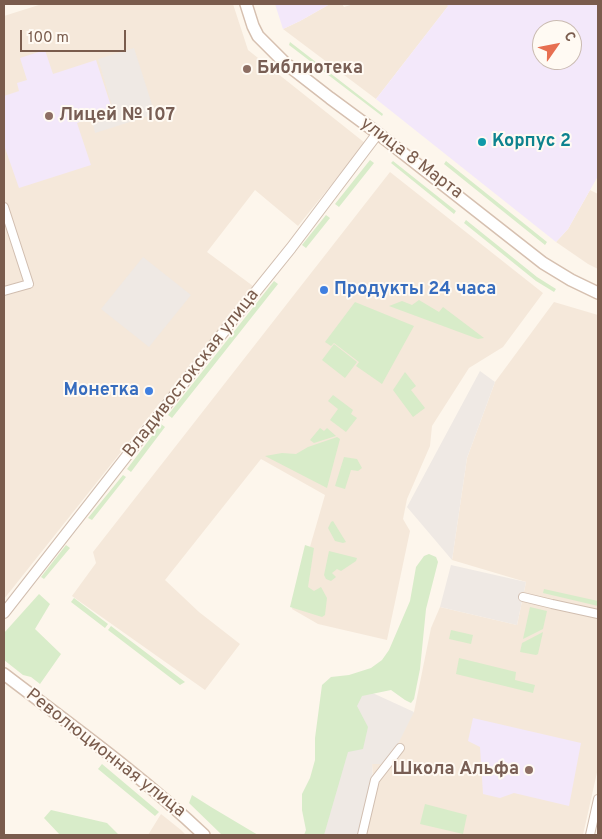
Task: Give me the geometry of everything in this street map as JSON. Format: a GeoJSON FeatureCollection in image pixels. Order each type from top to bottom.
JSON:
{"type":"FeatureCollection","features":[{"type":"Feature","properties":{"kind":"main road","name":"улица 8 Марта"},"geometry":{"type":"LineString","coordinates":[[246,4],[258,36],[278,56],[543,263],[571,280],[598,293]]}},
{"type":"Feature","properties":{"kind":"main road","name":"Революционная улица"},"geometry":{"type":"LineString","coordinates":[[4,674],[111,755],[177,809],[204,835]]}},
{"type":"Feature","properties":{"kind":"street","name":"Владивостокская улица"},"geometry":{"type":"LineString","coordinates":[[4,613],[291,248],[378,133]]}},
{"type":"Feature","properties":{"kind":"street"},"geometry":{"type":"LineString","coordinates":[[4,207],[28,284],[4,291]]}},
{"type":"Feature","properties":{"kind":"street"},"geometry":{"type":"LineString","coordinates":[[523,597],[598,614]]}},
{"type":"Feature","properties":{"kind":"street"},"geometry":{"type":"LineString","coordinates":[[362,835],[375,780],[400,748]]}},
{"type":"Feature","properties":{"kind":"street"},"geometry":{"type":"LineString","coordinates":[[590,835],[598,799]]}},
{"type":"Feature","properties":{"kind":"shaded area"},"geometry":{"type":"Polygon","coordinates":[[[42,4],[233,4],[248,50],[365,143],[298,226],[255,190],[207,252],[253,286],[4,599],[4,16],[42,4]]]}},
{"type":"Feature","properties":{"kind":"shaded area"},"geometry":{"type":"Polygon","coordinates":[[[275,4],[330,4],[283,29],[275,4]]]}},
{"type":"Feature","properties":{"kind":"shaded area"},"geometry":{"type":"Polygon","coordinates":[[[330,4],[342,4],[344,7],[354,4],[449,5],[376,99],[283,29],[330,4]]]}},
{"type":"Feature","properties":{"kind":"shaded area"},"geometry":{"type":"Polygon","coordinates":[[[446,4],[598,4],[598,176],[568,229],[556,242],[376,99],[448,6],[446,4]]]}},
{"type":"Feature","properties":{"kind":"shaded area"},"geometry":{"type":"Polygon","coordinates":[[[134,48],[155,114],[95,133],[93,124],[115,116],[98,59],[134,48]]]}},
{"type":"Feature","properties":{"kind":"shaded area","name":"Лицей № 107"},"geometry":{"type":"Polygon","coordinates":[[[45,50],[53,74],[96,60],[112,109],[77,123],[91,165],[19,188],[4,145],[4,96],[19,91],[17,83],[27,80],[20,58],[45,50]]]}},
{"type":"Feature","properties":{"kind":"shaded area"},"geometry":{"type":"Polygon","coordinates":[[[390,172],[543,293],[503,347],[469,368],[432,426],[430,446],[407,499],[403,519],[410,531],[387,640],[318,624],[292,609],[325,495],[261,459],[165,580],[199,612],[240,644],[205,690],[72,596],[96,563],[93,552],[390,172]]]}},
{"type":"Feature","properties":{"kind":"shaded area"},"geometry":{"type":"Polygon","coordinates":[[[590,190],[598,194],[598,269],[556,242],[568,229],[590,190]]]}},
{"type":"Feature","properties":{"kind":"shaded area"},"geometry":{"type":"Polygon","coordinates":[[[143,257],[191,295],[149,347],[101,309],[143,257]]]}},
{"type":"Feature","properties":{"kind":"shaded area"},"geometry":{"type":"Polygon","coordinates":[[[554,302],[598,315],[598,768],[583,835],[359,835],[373,781],[372,763],[414,712],[431,628],[440,607],[517,625],[526,582],[452,560],[467,458],[495,382],[554,302]]]}},
{"type":"Feature","properties":{"kind":"shaded area"},"geometry":{"type":"Polygon","coordinates":[[[480,371],[495,382],[467,458],[452,560],[407,507],[480,371]]]}},
{"type":"Feature","properties":{"kind":"shaded area"},"geometry":{"type":"Polygon","coordinates":[[[451,565],[526,582],[517,625],[440,607],[451,565]]]}},
{"type":"Feature","properties":{"kind":"shaded area"},"geometry":{"type":"Polygon","coordinates":[[[353,684],[414,712],[386,764],[372,764],[373,781],[359,835],[309,835],[353,684]]]}},
{"type":"Feature","properties":{"kind":"shaded area","name":"Школа Альфа"},"geometry":{"type":"Polygon","coordinates":[[[473,718],[581,743],[569,806],[514,793],[500,798],[483,794],[480,747],[468,741],[473,718]]]}},
{"type":"Feature","properties":{"kind":"shaded area"},"geometry":{"type":"Polygon","coordinates":[[[161,814],[181,830],[186,835],[148,835],[161,814]]]}},
{"type":"Feature","properties":{"kind":"green space"},"geometry":{"type":"Polygon","coordinates":[[[290,42],[383,114],[382,116],[289,45],[290,42]]]}},
{"type":"Feature","properties":{"kind":"green space"},"geometry":{"type":"Polygon","coordinates":[[[370,160],[374,163],[339,207],[335,204],[370,160]]]}},
{"type":"Feature","properties":{"kind":"green space"},"geometry":{"type":"Polygon","coordinates":[[[393,161],[456,211],[454,214],[391,163],[393,161]]]}},
{"type":"Feature","properties":{"kind":"green space"},"geometry":{"type":"Polygon","coordinates":[[[446,161],[547,242],[545,245],[444,164],[446,161]]]}},
{"type":"Feature","properties":{"kind":"green space"},"geometry":{"type":"Polygon","coordinates":[[[326,215],[330,218],[306,248],[302,245],[326,215]]]}},
{"type":"Feature","properties":{"kind":"green space"},"geometry":{"type":"Polygon","coordinates":[[[466,220],[537,277],[556,289],[554,292],[536,281],[464,223],[466,220]]]}},
{"type":"Feature","properties":{"kind":"green space"},"geometry":{"type":"Polygon","coordinates":[[[274,281],[278,284],[172,418],[168,415],[274,281]]]}},
{"type":"Feature","properties":{"kind":"green space"},"geometry":{"type":"Polygon","coordinates":[[[419,300],[439,312],[443,307],[484,338],[478,339],[389,306],[402,301],[412,305],[419,300]]]}},
{"type":"Feature","properties":{"kind":"green space"},"geometry":{"type":"Polygon","coordinates":[[[355,302],[414,326],[382,384],[356,366],[359,362],[334,343],[331,346],[325,342],[355,302]]]}},
{"type":"Feature","properties":{"kind":"green space"},"geometry":{"type":"Polygon","coordinates":[[[334,344],[357,362],[345,378],[322,360],[334,344]]]}},
{"type":"Feature","properties":{"kind":"green space"},"geometry":{"type":"Polygon","coordinates":[[[405,372],[416,386],[411,390],[425,408],[413,417],[393,390],[405,372]]]}},
{"type":"Feature","properties":{"kind":"green space"},"geometry":{"type":"Polygon","coordinates":[[[333,395],[353,410],[351,414],[357,418],[346,432],[330,420],[338,409],[328,401],[333,395]]]}},
{"type":"Feature","properties":{"kind":"green space"},"geometry":{"type":"Polygon","coordinates":[[[161,424],[165,427],[131,472],[127,469],[161,424]]]}},
{"type":"Feature","properties":{"kind":"green space"},"geometry":{"type":"Polygon","coordinates":[[[320,428],[324,431],[327,428],[336,436],[314,443],[310,440],[320,428]]]}},
{"type":"Feature","properties":{"kind":"green space"},"geometry":{"type":"Polygon","coordinates":[[[337,437],[340,439],[327,488],[265,456],[282,453],[296,454],[308,447],[337,437]]]}},
{"type":"Feature","properties":{"kind":"green space"},"geometry":{"type":"Polygon","coordinates":[[[344,457],[357,459],[362,468],[358,471],[351,470],[345,489],[335,486],[344,457]]]}},
{"type":"Feature","properties":{"kind":"green space"},"geometry":{"type":"Polygon","coordinates":[[[123,475],[126,477],[92,520],[88,518],[123,475]]]}},
{"type":"Feature","properties":{"kind":"green space"},"geometry":{"type":"Polygon","coordinates":[[[333,521],[346,542],[335,541],[328,528],[333,521]]]}},
{"type":"Feature","properties":{"kind":"green space"},"geometry":{"type":"Polygon","coordinates":[[[66,545],[70,548],[44,579],[41,577],[66,545]]]}},
{"type":"Feature","properties":{"kind":"green space"},"geometry":{"type":"Polygon","coordinates":[[[305,545],[314,548],[308,587],[314,591],[321,587],[327,598],[325,615],[322,617],[290,607],[305,545]]]}},
{"type":"Feature","properties":{"kind":"green space"},"geometry":{"type":"Polygon","coordinates":[[[329,551],[357,558],[356,561],[341,571],[337,569],[332,573],[336,577],[331,581],[326,579],[324,575],[329,551]]]}},
{"type":"Feature","properties":{"kind":"green space"},"geometry":{"type":"Polygon","coordinates":[[[429,554],[436,557],[438,562],[426,609],[420,669],[414,699],[411,703],[391,690],[362,696],[357,706],[368,727],[363,749],[348,752],[324,835],[304,835],[306,830],[302,810],[302,794],[310,778],[315,760],[315,738],[322,685],[331,677],[349,675],[371,668],[382,660],[389,650],[410,601],[416,567],[424,556],[429,554]]]}},
{"type":"Feature","properties":{"kind":"green space"},"geometry":{"type":"Polygon","coordinates":[[[544,589],[598,601],[598,606],[543,593],[544,589]]]}},
{"type":"Feature","properties":{"kind":"green space"},"geometry":{"type":"Polygon","coordinates":[[[39,594],[50,604],[35,629],[61,654],[40,684],[31,677],[23,675],[4,660],[4,633],[39,594]]]}},
{"type":"Feature","properties":{"kind":"green space"},"geometry":{"type":"Polygon","coordinates":[[[74,598],[108,624],[105,628],[71,602],[74,598]]]}},
{"type":"Feature","properties":{"kind":"green space"},"geometry":{"type":"Polygon","coordinates":[[[530,607],[547,611],[543,629],[523,639],[530,607]]]}},
{"type":"Feature","properties":{"kind":"green space"},"geometry":{"type":"Polygon","coordinates":[[[111,626],[185,682],[180,685],[108,630],[111,626]]]}},
{"type":"Feature","properties":{"kind":"green space"},"geometry":{"type":"Polygon","coordinates":[[[451,630],[473,635],[471,644],[449,639],[451,630]]]}},
{"type":"Feature","properties":{"kind":"green space"},"geometry":{"type":"Polygon","coordinates":[[[543,632],[538,654],[520,652],[522,643],[543,632]]]}},
{"type":"Feature","properties":{"kind":"green space"},"geometry":{"type":"Polygon","coordinates":[[[459,658],[516,672],[515,680],[535,685],[533,693],[456,674],[459,658]]]}},
{"type":"Feature","properties":{"kind":"green space"},"geometry":{"type":"Polygon","coordinates":[[[102,764],[159,812],[155,816],[98,769],[102,764]]]}},
{"type":"Feature","properties":{"kind":"green space"},"geometry":{"type":"Polygon","coordinates":[[[192,795],[258,835],[222,835],[189,803],[192,795]]]}},
{"type":"Feature","properties":{"kind":"green space"},"geometry":{"type":"Polygon","coordinates":[[[425,804],[467,815],[463,834],[420,824],[425,804]]]}},
{"type":"Feature","properties":{"kind":"green space"},"geometry":{"type":"Polygon","coordinates":[[[51,810],[107,823],[119,835],[60,835],[44,818],[51,810]]]}},
{"type":"Feature","properties":{"kind":"place","name":"Библиотека"},"geometry":{"type":"Point","coordinates":[247,69]}},
{"type":"Feature","properties":{"kind":"place","name":"Лицей № 107"},"geometry":{"type":"Point","coordinates":[49,116]}},
{"type":"Feature","properties":{"kind":"place","name":"Корпус 2"},"geometry":{"type":"Point","coordinates":[482,142]}},
{"type":"Feature","properties":{"kind":"place","name":"Продукты 24 часа"},"geometry":{"type":"Point","coordinates":[324,290]}},
{"type":"Feature","properties":{"kind":"place","name":"Монетка"},"geometry":{"type":"Point","coordinates":[149,391]}},
{"type":"Feature","properties":{"kind":"place","name":"Школа Альфа"},"geometry":{"type":"Point","coordinates":[529,770]}}]}
